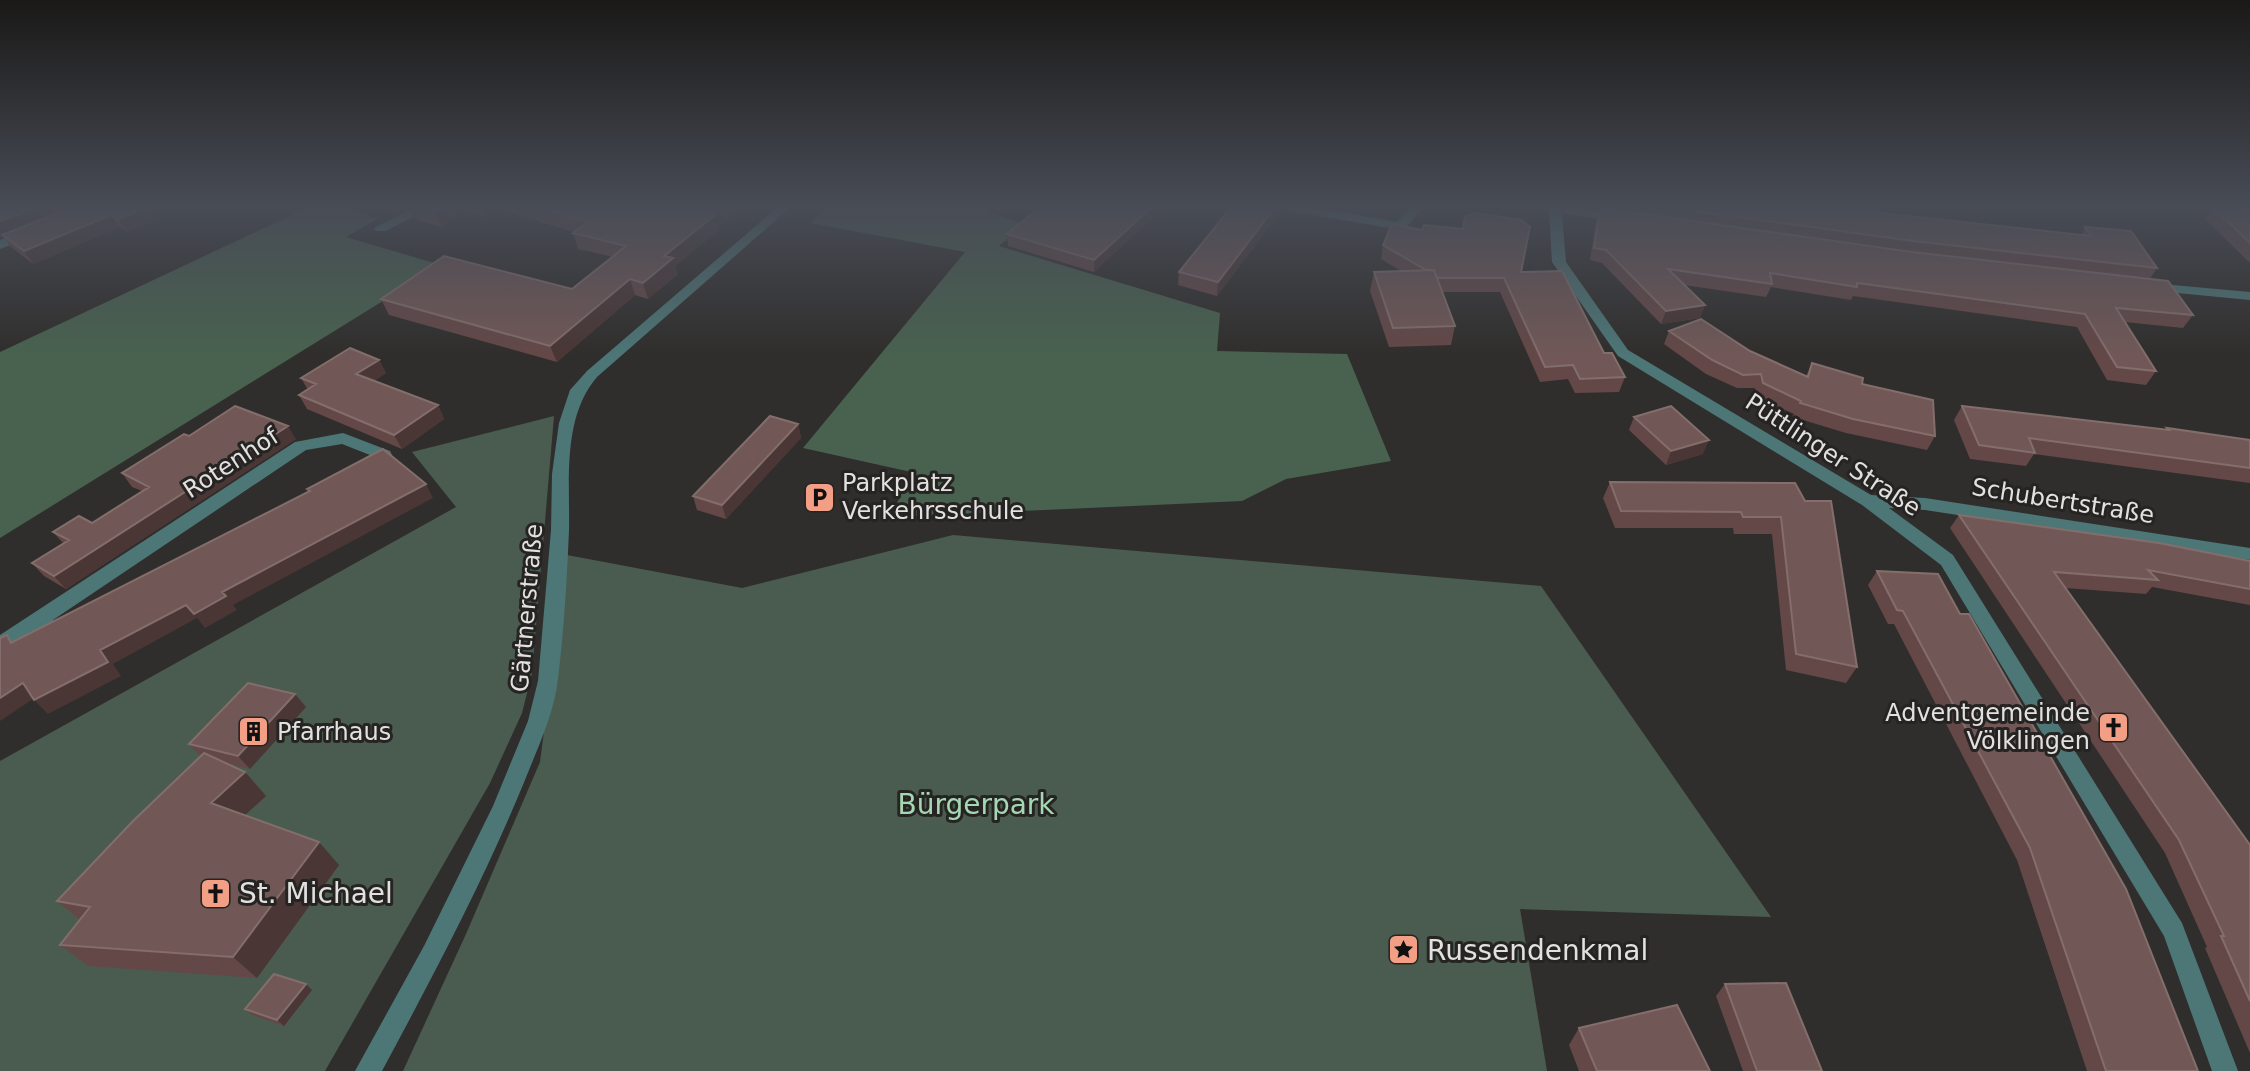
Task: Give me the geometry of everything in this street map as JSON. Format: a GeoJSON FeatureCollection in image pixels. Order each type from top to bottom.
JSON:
{"type":"FeatureCollection","features":[{"type":"Feature","properties":{"kind":"street","name":"Gärtnerstraße"},"geometry":{"type":"LineString","coordinates":[[368,1071],[432,954],[503,807],[538,721],[549,667],[560,530],[560,474],[567,423],[578,390],[592,374],[728,256]]}},
{"type":"Feature","properties":{"kind":"street","name":"Püttlinger Straße"},"geometry":{"type":"LineString","coordinates":[[1558,256],[1559,262],[1623,353],[1868,500],[1947,560],[2174,930],[2225,1071]]}},
{"type":"Feature","properties":{"kind":"street"},"geometry":{"type":"LineString","coordinates":[[2141,286],[2250,296]]}},
{"type":"Feature","properties":{"kind":"street","name":"Rotenhof"},"geometry":{"type":"LineString","coordinates":[[0,647],[301,446],[343,438],[384,455],[361,467]]}},
{"type":"Feature","properties":{"kind":"street","name":"Schubertstraße"},"geometry":{"type":"LineString","coordinates":[[1868,500],[1925,504],[2250,554]]}},
{"type":"Feature","properties":{"kind":"street","name":"Rotenhof"},"geometry":{"type":"LineString","coordinates":[[0,647],[110,595]]}},
{"type":"Feature","properties":{"kind":"green space"},"geometry":{"type":"Polygon","coordinates":[[[205,256],[410,256],[441,265],[0,538],[0,352],[205,256]]]}},
{"type":"Feature","properties":{"kind":"green space"},"geometry":{"type":"Polygon","coordinates":[[[962,256],[1032,256],[1220,313],[1217,351],[1347,354],[1391,461],[1286,479],[1242,501],[891,517],[911,472],[803,448],[962,256]]]}},
{"type":"Feature","properties":{"kind":"green space"},"geometry":{"type":"Polygon","coordinates":[[[554,416],[532,673],[522,713],[490,783],[325,1071],[0,1071],[0,761],[456,507],[412,452],[554,416]]]}},
{"type":"Feature","properties":{"kind":"green space","name":"Bürgerpark"},"geometry":{"type":"Polygon","coordinates":[[[953,535],[1541,586],[1771,917],[1520,909],[1547,1071],[403,1071],[540,762],[567,555],[742,588],[953,535]]]}},
{"type":"Feature","properties":{"kind":"building"},"geometry":{"type":"Polygon","coordinates":[[[444,256],[572,289],[613,256],[673,258],[643,283],[630,279],[550,346],[381,299],[444,256]]]}},
{"type":"Feature","properties":{"kind":"building"},"geometry":{"type":"Polygon","coordinates":[[[1081,256],[1098,256],[1094,260],[1081,256]]]}},
{"type":"Feature","properties":{"kind":"building"},"geometry":{"type":"Polygon","coordinates":[[[1192,256],[1238,256],[1218,282],[1179,272],[1192,256]]]}},
{"type":"Feature","properties":{"kind":"building"},"geometry":{"type":"Polygon","coordinates":[[[1402,256],[1524,256],[1521,272],[1562,271],[1604,353],[1612,353],[1625,377],[1580,379],[1573,365],[1545,367],[1504,278],[1439,278],[1434,270],[1426,270],[1402,256]]]}},
{"type":"Feature","properties":{"kind":"building"},"geometry":{"type":"Polygon","coordinates":[[[1612,256],[1947,256],[2168,281],[2193,315],[2116,308],[2156,371],[2117,367],[2085,314],[1857,283],[1857,287],[1770,273],[1772,284],[1668,269],[1705,305],[1666,311],[1612,256]]]}},
{"type":"Feature","properties":{"kind":"building"},"geometry":{"type":"Polygon","coordinates":[[[2048,256],[2149,256],[2157,268],[2048,256]]]}},
{"type":"Feature","properties":{"kind":"building"},"geometry":{"type":"Polygon","coordinates":[[[1434,270],[1455,326],[1393,328],[1374,272],[1434,270]]]}},
{"type":"Feature","properties":{"kind":"building"},"geometry":{"type":"Polygon","coordinates":[[[1701,319],[1750,351],[1808,377],[1812,363],[1863,378],[1862,384],[1933,400],[1935,436],[1853,419],[1800,403],[1801,401],[1763,383],[1761,374],[1743,375],[1712,360],[1669,331],[1701,319]]]}},
{"type":"Feature","properties":{"kind":"building"},"geometry":{"type":"Polygon","coordinates":[[[350,348],[379,360],[356,374],[438,405],[394,435],[299,395],[316,384],[301,378],[350,348]]]}},
{"type":"Feature","properties":{"kind":"building"},"geometry":{"type":"Polygon","coordinates":[[[235,406],[288,426],[54,576],[32,563],[69,540],[53,532],[79,516],[92,523],[149,487],[122,473],[184,434],[189,436],[235,406]]]}},
{"type":"Feature","properties":{"kind":"building"},"geometry":{"type":"Polygon","coordinates":[[[1671,406],[1709,440],[1671,451],[1634,417],[1671,406]]]}},
{"type":"Feature","properties":{"kind":"building"},"geometry":{"type":"Polygon","coordinates":[[[1962,406],[2169,430],[2167,428],[2250,440],[2250,468],[2029,438],[2035,453],[1979,445],[1962,406]]]}},
{"type":"Feature","properties":{"kind":"building"},"geometry":{"type":"Polygon","coordinates":[[[770,416],[798,424],[722,505],[693,496],[770,416]]]}},
{"type":"Feature","properties":{"kind":"building"},"geometry":{"type":"Polygon","coordinates":[[[383,449],[426,484],[222,592],[226,596],[194,614],[186,605],[100,650],[108,662],[34,700],[23,683],[0,698],[0,638],[7,635],[11,643],[310,491],[307,489],[383,449]]]}},
{"type":"Feature","properties":{"kind":"building"},"geometry":{"type":"Polygon","coordinates":[[[1610,482],[1795,483],[1805,501],[1831,501],[1857,667],[1796,654],[1781,517],[1743,517],[1741,512],[1621,511],[1610,482]]]}},
{"type":"Feature","properties":{"kind":"building"},"geometry":{"type":"Polygon","coordinates":[[[1959,515],[2159,543],[2250,561],[2250,589],[2148,570],[2158,580],[2054,572],[2250,845],[2250,1001],[2221,936],[2224,936],[2179,840],[1959,515]]]}},
{"type":"Feature","properties":{"kind":"building"},"geometry":{"type":"Polygon","coordinates":[[[1877,571],[1938,574],[1960,614],[1969,614],[2126,889],[2198,1071],[2106,1071],[2030,848],[1903,611],[1897,610],[1877,571]]]}},
{"type":"Feature","properties":{"kind":"building"},"geometry":{"type":"Polygon","coordinates":[[[248,683],[295,694],[238,756],[189,744],[248,683]]]}},
{"type":"Feature","properties":{"kind":"building","name":"St. Michael"},"geometry":{"type":"Polygon","coordinates":[[[204,753],[245,772],[211,803],[319,842],[233,957],[60,945],[90,907],[57,901],[133,821],[204,753]]]}},
{"type":"Feature","properties":{"kind":"building"},"geometry":{"type":"Polygon","coordinates":[[[274,974],[306,984],[277,1020],[245,1009],[274,974]]]}},
{"type":"Feature","properties":{"kind":"building"},"geometry":{"type":"Polygon","coordinates":[[[1786,983],[1822,1071],[1757,1071],[1725,984],[1786,983]]]}},
{"type":"Feature","properties":{"kind":"building"},"geometry":{"type":"Polygon","coordinates":[[[1677,1005],[1710,1071],[1597,1071],[1579,1028],[1677,1005]]]}},
{"type":"Feature","properties":{"kind":"place","name":"Parkplatz Verkehrsschule"},"geometry":{"type":"Point","coordinates":[819,497]}},
{"type":"Feature","properties":{"kind":"place","name":"Adventgemeinde Völklingen"},"geometry":{"type":"Point","coordinates":[2113,727]}},
{"type":"Feature","properties":{"kind":"place","name":"Pfarrhaus"},"geometry":{"type":"Point","coordinates":[254,732]}},
{"type":"Feature","properties":{"kind":"place","name":"St. Michael"},"geometry":{"type":"Point","coordinates":[216,893]}},
{"type":"Feature","properties":{"kind":"place","name":"Russendenkmal"},"geometry":{"type":"Point","coordinates":[1404,950]}}]}
